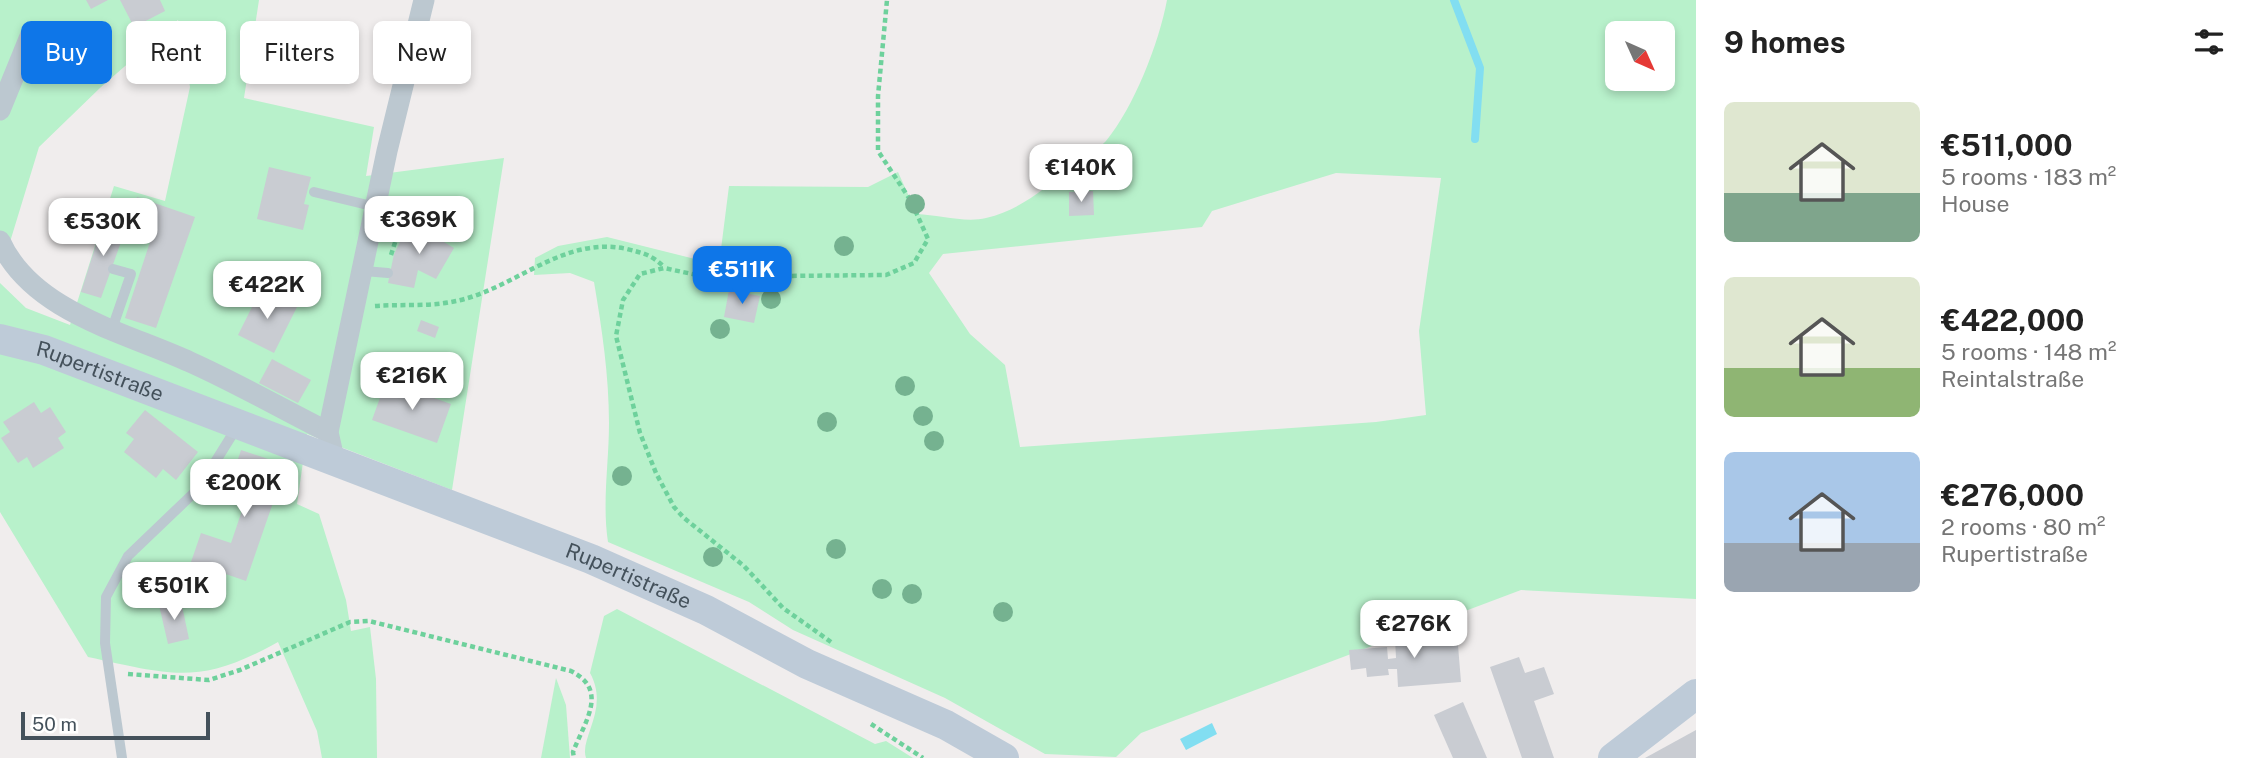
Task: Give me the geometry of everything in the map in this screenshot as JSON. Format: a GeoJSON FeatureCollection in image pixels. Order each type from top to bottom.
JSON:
{"type":"FeatureCollection","features":[{"type":"Feature","properties":{"kind":"main road","name":"Rupertistraße"},"geometry":{"type":"LineString","coordinates":[[0,339],[44,350],[591,559],[706,610],[807,664],[946,725],[1004,758]]}},
{"type":"Feature","properties":{"kind":"main road"},"geometry":{"type":"LineString","coordinates":[[1612,758],[1696,694]]}},
{"type":"Feature","properties":{"kind":"street"},"geometry":{"type":"LineString","coordinates":[[335,463],[328,432],[424,0]]}},
{"type":"Feature","properties":{"kind":"street"},"geometry":{"type":"LineString","coordinates":[[0,110],[21,59]]}},
{"type":"Feature","properties":{"kind":"street"},"geometry":{"type":"LineString","coordinates":[[0,241],[6,255],[19,270],[82,317],[190,362],[328,432]]}},
{"type":"Feature","properties":{"kind":"lane"},"geometry":{"type":"LineString","coordinates":[[314,192],[376,207]]}},
{"type":"Feature","properties":{"kind":"lane"},"geometry":{"type":"LineString","coordinates":[[112,329],[131,274],[113,270]]}},
{"type":"Feature","properties":{"kind":"lane"},"geometry":{"type":"LineString","coordinates":[[364,271],[387,273]]}},
{"type":"Feature","properties":{"kind":"lane"},"geometry":{"type":"LineString","coordinates":[[122,758],[105,643],[106,597],[128,556],[199,488],[238,425]]}},
{"type":"Feature","properties":{"kind":"path"},"geometry":{"type":"LineString","coordinates":[[835,646],[783,608],[744,566],[674,507],[652,465],[640,433],[617,336],[622,300],[640,274],[664,268],[739,284],[783,276],[886,275],[914,263],[928,239],[911,201],[878,151],[878,96],[887,0]]}},
{"type":"Feature","properties":{"kind":"path"},"geometry":{"type":"LineString","coordinates":[[387,273],[405,211],[412,206],[429,204],[441,213],[450,232]]}},
{"type":"Feature","properties":{"kind":"path"},"geometry":{"type":"LineString","coordinates":[[357,307],[455,302],[492,289],[538,265],[579,250],[600,247],[610,246],[653,255],[664,268]]}},
{"type":"Feature","properties":{"kind":"path"},"geometry":{"type":"LineString","coordinates":[[109,672],[209,680],[240,670],[350,622],[369,621],[571,671],[584,678],[592,687],[593,697],[573,752],[574,758]]}},
{"type":"Feature","properties":{"kind":"green space"},"geometry":{"type":"Polygon","coordinates":[[[0,0],[259,0],[256,21],[240,21],[240,84],[246,84],[244,98],[374,127],[366,176],[504,158],[452,490],[307,434],[297,504],[319,514],[346,600],[351,631],[370,627],[376,679],[377,758],[322,758],[317,731],[278,642],[227,665],[185,673],[164,672],[88,657],[0,512],[0,283],[26,308],[70,325],[114,186],[165,201],[189,84],[226,84],[226,21],[126,21],[126,65],[112,77],[112,21],[21,21],[21,84],[104,84],[39,147],[6,255],[0,258],[0,0]]]}},
{"type":"Feature","properties":{"kind":"green space"},"geometry":{"type":"Polygon","coordinates":[[[1167,0],[1696,0],[1696,599],[1521,590],[1141,733],[1116,757],[1045,754],[945,698],[793,630],[749,602],[608,542],[608,388],[594,282],[570,273],[534,275],[535,258],[558,246],[607,237],[719,265],[729,186],[868,187],[898,172],[917,214],[970,220],[999,214],[1032,197],[1106,141],[1126,111],[1152,55],[1167,0]],[[1336,173],[1212,211],[1202,227],[943,254],[929,273],[970,334],[1005,365],[1020,447],[1376,422],[1426,415],[1419,331],[1441,178],[1336,173]]]}},
{"type":"Feature","properties":{"kind":"green space"},"geometry":{"type":"Polygon","coordinates":[[[617,609],[875,744],[886,741],[913,758],[586,758],[586,741],[597,699],[590,673],[604,616],[617,609]]]}},
{"type":"Feature","properties":{"kind":"green space"},"geometry":{"type":"Polygon","coordinates":[[[556,678],[566,705],[570,758],[541,758],[556,678]]]}},
{"type":"Feature","properties":{"kind":"water"},"geometry":{"type":"Polygon","coordinates":[[[1212,723],[1217,734],[1186,750],[1180,739],[1212,723]]]}},
{"type":"Feature","properties":{"kind":"building"},"geometry":{"type":"Polygon","coordinates":[[[86,0],[108,0],[91,9],[86,0]]]}},
{"type":"Feature","properties":{"kind":"building"},"geometry":{"type":"Polygon","coordinates":[[[120,0],[160,0],[165,11],[146,21],[131,21],[120,0]]]}},
{"type":"Feature","properties":{"kind":"building"},"geometry":{"type":"Polygon","coordinates":[[[269,167],[311,177],[304,204],[309,205],[303,230],[257,219],[269,167]]]}},
{"type":"Feature","properties":{"kind":"building"},"geometry":{"type":"Polygon","coordinates":[[[1093,191],[1094,215],[1069,216],[1069,192],[1093,191]]]}},
{"type":"Feature","properties":{"kind":"building"},"geometry":{"type":"Polygon","coordinates":[[[137,197],[195,217],[156,328],[125,318],[150,242],[125,234],[137,197]]]}},
{"type":"Feature","properties":{"kind":"building"},"geometry":{"type":"Polygon","coordinates":[[[106,213],[125,220],[122,229],[114,228],[110,239],[121,242],[101,298],[81,292],[106,213]]]}},
{"type":"Feature","properties":{"kind":"building"},"geometry":{"type":"Polygon","coordinates":[[[409,224],[420,230],[421,226],[445,238],[444,242],[454,248],[436,279],[418,270],[414,288],[388,283],[394,254],[409,224]]]}},
{"type":"Feature","properties":{"kind":"building"},"geometry":{"type":"Polygon","coordinates":[[[261,289],[297,307],[274,353],[238,335],[261,289]]]}},
{"type":"Feature","properties":{"kind":"building"},"geometry":{"type":"Polygon","coordinates":[[[729,290],[760,296],[754,323],[724,317],[729,290]]]}},
{"type":"Feature","properties":{"kind":"building"},"geometry":{"type":"Polygon","coordinates":[[[421,320],[439,327],[435,338],[417,331],[421,320]]]}},
{"type":"Feature","properties":{"kind":"building"},"geometry":{"type":"Polygon","coordinates":[[[272,359],[311,380],[298,403],[259,383],[272,359]]]}},
{"type":"Feature","properties":{"kind":"building"},"geometry":{"type":"Polygon","coordinates":[[[386,381],[451,404],[437,443],[372,420],[386,381]]]}},
{"type":"Feature","properties":{"kind":"building"},"geometry":{"type":"Polygon","coordinates":[[[34,402],[41,413],[50,407],[66,432],[58,438],[64,448],[33,468],[27,457],[18,463],[1,438],[10,432],[3,422],[34,402]]]}},
{"type":"Feature","properties":{"kind":"building"},"geometry":{"type":"Polygon","coordinates":[[[145,410],[198,452],[176,480],[163,469],[156,478],[124,452],[134,439],[126,433],[145,410]]]}},
{"type":"Feature","properties":{"kind":"building"},"geometry":{"type":"Polygon","coordinates":[[[241,450],[286,465],[246,581],[191,562],[201,533],[231,543],[250,487],[231,480],[241,450]]]}},
{"type":"Feature","properties":{"kind":"building"},"geometry":{"type":"Polygon","coordinates":[[[181,601],[189,639],[168,644],[159,605],[181,601]]]}},
{"type":"Feature","properties":{"kind":"building"},"geometry":{"type":"Polygon","coordinates":[[[1457,633],[1461,682],[1398,687],[1397,669],[1388,669],[1389,675],[1367,677],[1366,668],[1351,670],[1349,650],[1387,647],[1388,659],[1396,658],[1395,638],[1457,633]]]}},
{"type":"Feature","properties":{"kind":"building"},"geometry":{"type":"Polygon","coordinates":[[[1519,657],[1525,673],[1544,667],[1554,694],[1534,701],[1554,758],[1522,758],[1490,667],[1519,657]]]}},
{"type":"Feature","properties":{"kind":"building"},"geometry":{"type":"Polygon","coordinates":[[[1463,702],[1487,758],[1453,758],[1434,715],[1463,702]]]}},
{"type":"Feature","properties":{"kind":"building"},"geometry":{"type":"Polygon","coordinates":[[[1696,730],[1696,758],[1645,758],[1696,730]]]}},
{"type":"Feature","properties":{"kind":"waterway"},"geometry":{"type":"LineString","coordinates":[[1454,0],[1480,68],[1475,139]]}}]}
